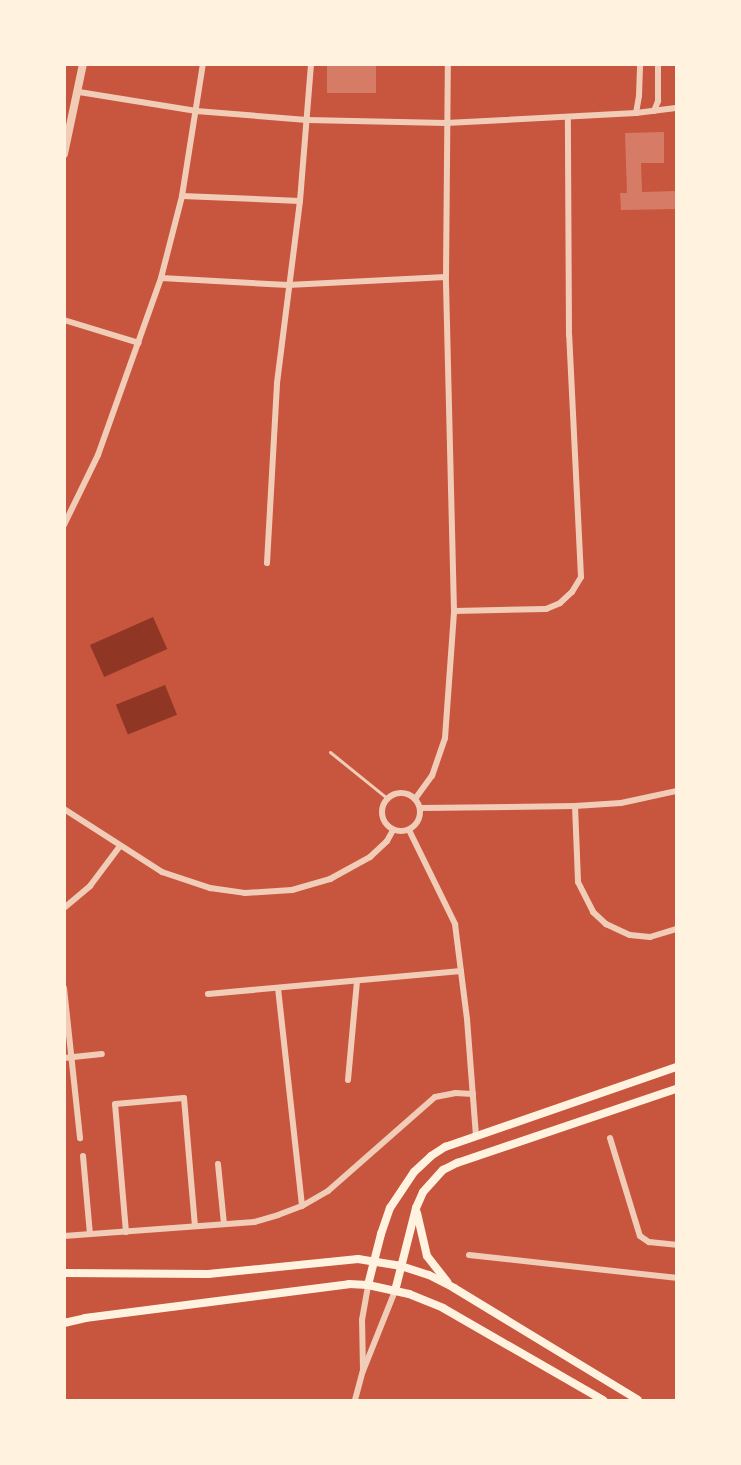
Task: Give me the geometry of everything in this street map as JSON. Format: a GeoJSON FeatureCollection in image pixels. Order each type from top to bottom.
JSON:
{"type":"FeatureCollection","features":[{"type":"Feature","properties":{"kind":"main road"},"geometry":{"type":"LineString","coordinates":[[368,1285],[390,1208],[414,1172],[446,1147],[676,1067]]}},
{"type":"Feature","properties":{"kind":"main road"},"geometry":{"type":"LineString","coordinates":[[395,1291],[416,1208],[423,1192],[434,1179],[457,1163],[676,1089]]}},
{"type":"Feature","properties":{"kind":"main road"},"geometry":{"type":"LineString","coordinates":[[416,1208],[427,1256],[436,1271],[454,1288]]}},
{"type":"Feature","properties":{"kind":"main road"},"geometry":{"type":"LineString","coordinates":[[64,1273],[208,1274],[348,1260],[374,1260],[401,1266],[429,1275],[454,1288],[638,1401]]}},
{"type":"Feature","properties":{"kind":"main road"},"geometry":{"type":"LineString","coordinates":[[64,1323],[85,1318],[349,1284],[368,1285],[395,1291],[443,1308],[603,1401]]}},
{"type":"Feature","properties":{"kind":"street"},"geometry":{"type":"LineString","coordinates":[[64,154],[79,92],[83,64]]}},
{"type":"Feature","properties":{"kind":"street"},"geometry":{"type":"LineString","coordinates":[[64,525],[98,455],[161,278],[182,196],[202,64]]}},
{"type":"Feature","properties":{"kind":"street"},"geometry":{"type":"LineString","coordinates":[[267,563],[277,383],[300,201],[311,64]]}},
{"type":"Feature","properties":{"kind":"street"},"geometry":{"type":"LineString","coordinates":[[415,799],[432,776],[445,738],[454,611],[446,277],[448,64]]}},
{"type":"Feature","properties":{"kind":"street"},"geometry":{"type":"LineString","coordinates":[[636,114],[639,64]]}},
{"type":"Feature","properties":{"kind":"street"},"geometry":{"type":"LineString","coordinates":[[654,111],[658,101],[658,64]]}},
{"type":"Feature","properties":{"kind":"street"},"geometry":{"type":"LineString","coordinates":[[79,92],[196,111],[307,120],[446,123],[636,114],[676,108]]}},
{"type":"Feature","properties":{"kind":"street"},"geometry":{"type":"LineString","coordinates":[[454,611],[546,609],[560,603],[572,592],[580,577],[569,335],[568,117]]}},
{"type":"Feature","properties":{"kind":"street"},"geometry":{"type":"LineString","coordinates":[[182,196],[300,201]]}},
{"type":"Feature","properties":{"kind":"street"},"geometry":{"type":"LineString","coordinates":[[161,278],[288,285],[446,277]]}},
{"type":"Feature","properties":{"kind":"street"},"geometry":{"type":"LineString","coordinates":[[64,320],[139,343]]}},
{"type":"Feature","properties":{"kind":"street"},"geometry":{"type":"LineString","coordinates":[[420,808],[575,806],[621,803],[676,791]]}},
{"type":"Feature","properties":{"kind":"street"},"geometry":{"type":"LineString","coordinates":[[401,793],[415,799],[420,808],[417,824],[409,830],[393,830],[382,816],[388,799],[401,793]]}},
{"type":"Feature","properties":{"kind":"street"},"geometry":{"type":"LineString","coordinates":[[575,806],[578,882],[593,912],[606,924],[630,934],[650,937],[676,929]]}},
{"type":"Feature","properties":{"kind":"street"},"geometry":{"type":"LineString","coordinates":[[64,809],[162,872],[222,890],[257,892],[292,890],[318,883],[370,856],[387,841],[393,830]]}},
{"type":"Feature","properties":{"kind":"street"},"geometry":{"type":"LineString","coordinates":[[409,830],[450,911],[454,924],[461,971],[476,1136]]}},
{"type":"Feature","properties":{"kind":"street"},"geometry":{"type":"LineString","coordinates":[[64,908],[90,886],[120,846]]}},
{"type":"Feature","properties":{"kind":"street"},"geometry":{"type":"LineString","coordinates":[[208,994],[461,971]]}},
{"type":"Feature","properties":{"kind":"street"},"geometry":{"type":"LineString","coordinates":[[348,1080],[357,981]]}},
{"type":"Feature","properties":{"kind":"street"},"geometry":{"type":"LineString","coordinates":[[64,988],[68,1057],[80,1138]]}},
{"type":"Feature","properties":{"kind":"street"},"geometry":{"type":"LineString","coordinates":[[278,988],[302,1206]]}},
{"type":"Feature","properties":{"kind":"street"},"geometry":{"type":"LineString","coordinates":[[68,1057],[102,1054]]}},
{"type":"Feature","properties":{"kind":"street"},"geometry":{"type":"LineString","coordinates":[[64,1236],[254,1222],[302,1206],[342,1180],[435,1097],[455,1093],[473,1094]]}},
{"type":"Feature","properties":{"kind":"street"},"geometry":{"type":"LineString","coordinates":[[126,1232],[115,1104],[184,1098],[195,1226]]}},
{"type":"Feature","properties":{"kind":"street"},"geometry":{"type":"LineString","coordinates":[[610,1138],[640,1236],[649,1242],[676,1245]]}},
{"type":"Feature","properties":{"kind":"street"},"geometry":{"type":"LineString","coordinates":[[83,1156],[90,1234]]}},
{"type":"Feature","properties":{"kind":"street"},"geometry":{"type":"LineString","coordinates":[[218,1164],[224,1224]]}},
{"type":"Feature","properties":{"kind":"street"},"geometry":{"type":"LineString","coordinates":[[469,1255],[676,1278]]}},
{"type":"Feature","properties":{"kind":"street"},"geometry":{"type":"LineString","coordinates":[[363,1371],[362,1320],[368,1285]]}},
{"type":"Feature","properties":{"kind":"street"},"geometry":{"type":"LineString","coordinates":[[355,1401],[363,1371],[395,1291]]}},
{"type":"Feature","properties":{"kind":"lane"},"geometry":{"type":"LineString","coordinates":[[330,752],[388,799]]}},
{"type":"Feature","properties":{"kind":"shaded area"},"geometry":{"type":"Polygon","coordinates":[[[153,617],[167,649],[104,677],[90,645],[153,617]]]}},
{"type":"Feature","properties":{"kind":"shaded area"},"geometry":{"type":"Polygon","coordinates":[[[165,685],[177,715],[128,735],[116,705],[165,685]]]}},
{"type":"Feature","properties":{"kind":"building"},"geometry":{"type":"Polygon","coordinates":[[[327,64],[376,64],[376,93],[327,93],[327,64]]]}},
{"type":"Feature","properties":{"kind":"building"},"geometry":{"type":"Polygon","coordinates":[[[664,132],[664,163],[641,163],[642,192],[676,191],[676,209],[621,210],[620,193],[627,193],[625,133],[664,132]]]}}]}
